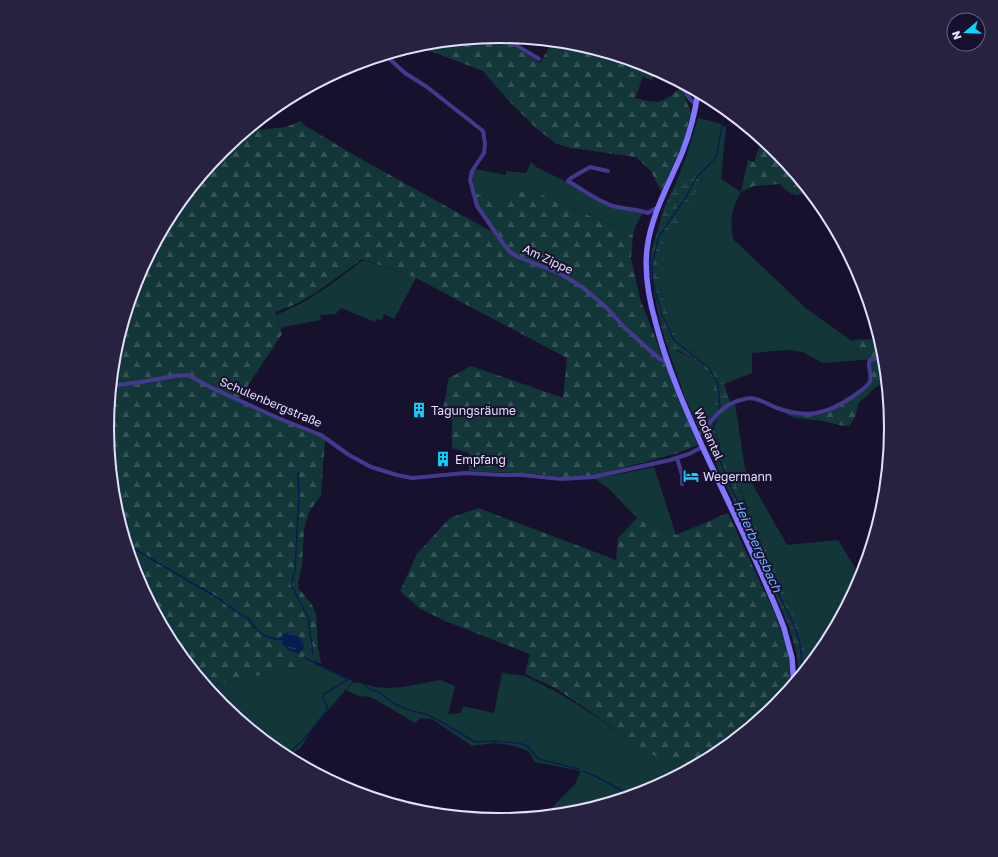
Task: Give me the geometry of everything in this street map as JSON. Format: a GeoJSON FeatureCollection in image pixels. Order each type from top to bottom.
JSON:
{"type":"FeatureCollection","features":[{"type":"Feature","properties":{"kind":"main road","name":"Wodantal"},"geometry":{"type":"LineString","coordinates":[[697,98],[690,131],[658,207],[651,229],[647,248],[646,280],[651,306],[667,362],[681,399],[781,619],[792,658],[793,677]]}},
{"type":"Feature","properties":{"kind":"street"},"geometry":{"type":"LineString","coordinates":[[514,44],[539,59]]}},
{"type":"Feature","properties":{"kind":"street","name":"Am Zippe"},"geometry":{"type":"LineString","coordinates":[[389,59],[405,73],[427,87],[484,131],[484,153],[470,175],[472,191],[476,206],[510,252],[518,257],[559,273],[582,287],[607,308],[646,347],[661,360],[667,362]]}},
{"type":"Feature","properties":{"kind":"street"},"geometry":{"type":"LineString","coordinates":[[685,91],[696,105]]}},
{"type":"Feature","properties":{"kind":"street"},"geometry":{"type":"LineString","coordinates":[[608,172],[590,167],[568,181],[613,206],[635,209],[648,213],[658,207]]}},
{"type":"Feature","properties":{"kind":"street"},"geometry":{"type":"LineString","coordinates":[[697,435],[720,412],[734,402],[747,398],[762,401],[787,411],[817,414],[829,410],[868,385],[871,378],[870,360],[878,358]]}},
{"type":"Feature","properties":{"kind":"street","name":"Schulenbergstraße"},"geometry":{"type":"LineString","coordinates":[[116,385],[188,375],[214,390],[321,435],[349,455],[371,466],[404,477],[424,477],[465,473],[574,479],[611,474],[677,458],[702,446]]}},
{"type":"Feature","properties":{"kind":"street"},"geometry":{"type":"LineString","coordinates":[[677,458],[682,475],[682,484]]}},
{"type":"Feature","properties":{"kind":"green space"},"geometry":{"type":"Polygon","coordinates":[[[510,43],[540,63],[550,46],[599,56],[623,63],[653,75],[652,80],[643,77],[635,98],[656,102],[665,100],[680,88],[682,90],[691,113],[684,141],[661,192],[651,171],[636,157],[571,148],[557,144],[537,129],[508,100],[483,71],[433,52],[424,50],[474,44],[510,43]]]}},
{"type":"Feature","properties":{"kind":"green space"},"geometry":{"type":"Polygon","coordinates":[[[698,118],[719,123],[726,127],[721,179],[741,192],[735,204],[732,215],[733,239],[808,310],[852,341],[863,360],[822,363],[803,352],[786,350],[752,353],[752,373],[724,384],[716,370],[680,341],[675,334],[660,288],[658,272],[659,258],[667,235],[681,220],[682,213],[701,184],[703,162],[675,185],[687,154],[698,118]]]}},
{"type":"Feature","properties":{"kind":"green space"},"geometry":{"type":"Polygon","coordinates":[[[301,121],[304,125],[354,155],[496,234],[477,205],[473,191],[505,210],[517,184],[633,235],[631,259],[641,302],[676,394],[698,445],[675,454],[592,476],[574,478],[538,474],[469,471],[469,453],[452,448],[452,419],[442,415],[449,378],[471,366],[563,398],[567,358],[416,278],[362,259],[314,294],[296,304],[275,312],[282,334],[237,402],[317,434],[325,440],[321,495],[309,512],[304,529],[302,565],[298,582],[299,589],[311,603],[316,614],[318,647],[321,664],[314,660],[314,663],[304,666],[211,686],[178,643],[165,621],[153,599],[134,552],[121,504],[114,454],[114,403],[117,378],[121,353],[134,305],[153,258],[178,214],[209,174],[226,156],[256,130],[286,127],[301,121]]]}},
{"type":"Feature","properties":{"kind":"green space"},"geometry":{"type":"Polygon","coordinates":[[[760,145],[789,174],[804,193],[800,195],[793,194],[780,184],[754,186],[741,192],[748,160],[754,162],[760,145]]]}},
{"type":"Feature","properties":{"kind":"green space"},"geometry":{"type":"Polygon","coordinates":[[[531,162],[538,168],[569,183],[601,203],[643,213],[635,227],[633,235],[517,184],[505,210],[473,191],[472,174],[475,169],[506,175],[506,171],[526,173],[531,162]]]}},
{"type":"Feature","properties":{"kind":"green space"},"geometry":{"type":"Polygon","coordinates":[[[703,162],[701,184],[682,213],[681,220],[667,235],[659,258],[658,272],[660,288],[675,334],[680,341],[716,370],[723,381],[730,402],[716,412],[713,384],[711,378],[703,367],[688,355],[677,350],[670,355],[661,326],[651,277],[650,263],[652,249],[664,208],[675,185],[703,162]]]}},
{"type":"Feature","properties":{"kind":"green space"},"geometry":{"type":"Polygon","coordinates":[[[363,260],[416,278],[394,319],[384,314],[381,321],[377,318],[375,322],[341,308],[336,314],[320,315],[321,320],[283,327],[281,329],[276,315],[300,304],[363,260]]]}},
{"type":"Feature","properties":{"kind":"green space"},"geometry":{"type":"Polygon","coordinates":[[[874,339],[878,359],[863,360],[852,340],[874,339]]]}},
{"type":"Feature","properties":{"kind":"green space"},"geometry":{"type":"Polygon","coordinates":[[[676,351],[699,363],[711,378],[713,384],[717,412],[701,429],[699,429],[685,397],[670,355],[676,351]]]}},
{"type":"Feature","properties":{"kind":"green space"},"geometry":{"type":"Polygon","coordinates":[[[878,359],[882,383],[858,404],[855,417],[850,425],[844,426],[822,421],[797,418],[789,416],[786,412],[817,415],[824,414],[839,407],[871,383],[871,360],[878,359]]]}},
{"type":"Feature","properties":{"kind":"green space"},"geometry":{"type":"Polygon","coordinates":[[[735,404],[745,468],[787,545],[838,540],[857,571],[845,599],[833,621],[820,643],[806,662],[764,547],[743,496],[725,463],[713,421],[722,411],[735,404]]]}},
{"type":"Feature","properties":{"kind":"green space"},"geometry":{"type":"Polygon","coordinates":[[[712,421],[725,463],[743,497],[793,612],[803,641],[807,661],[798,671],[797,655],[789,627],[752,540],[702,435],[712,421]]]}},
{"type":"Feature","properties":{"kind":"green space"},"geometry":{"type":"Polygon","coordinates":[[[654,467],[676,535],[637,518],[608,488],[594,478],[654,467]]]}},
{"type":"Feature","properties":{"kind":"green space"},"geometry":{"type":"Polygon","coordinates":[[[478,508],[616,560],[618,538],[637,518],[676,535],[728,513],[781,630],[787,648],[791,681],[772,701],[734,734],[713,749],[682,767],[637,748],[601,719],[557,689],[525,674],[530,654],[445,621],[419,608],[400,591],[417,554],[450,518],[478,508]]]}},
{"type":"Feature","properties":{"kind":"green space"},"geometry":{"type":"Polygon","coordinates":[[[313,663],[353,681],[313,728],[300,749],[291,753],[264,734],[245,718],[211,686],[313,663]]]}},
{"type":"Feature","properties":{"kind":"green space"},"geometry":{"type":"Polygon","coordinates":[[[502,673],[525,676],[557,692],[600,719],[637,748],[682,767],[647,785],[623,794],[574,807],[549,811],[575,784],[581,771],[535,762],[528,751],[514,746],[495,743],[472,746],[432,719],[420,718],[415,723],[371,697],[359,696],[346,690],[354,682],[387,688],[403,687],[440,680],[455,686],[448,714],[461,713],[463,706],[494,713],[502,673]]]}},
{"type":"Feature","properties":{"kind":"water"},"geometry":{"type":"Polygon","coordinates":[[[290,632],[298,636],[303,642],[304,648],[299,653],[292,652],[278,640],[283,634],[290,632]]]}},
{"type":"Feature","properties":{"kind":"waterway","name":"Heierbergsbach"},"geometry":{"type":"LineString","coordinates":[[720,409],[718,384],[709,368],[674,340],[662,315],[653,283],[652,264],[659,236],[686,197],[696,178],[716,157],[723,122]]}},
{"type":"Feature","properties":{"kind":"waterway","name":"Heierbergsbach"},"geometry":{"type":"LineString","coordinates":[[717,420],[712,430],[711,439],[732,490],[767,560],[777,591],[793,623],[800,643],[802,666]]}},
{"type":"Feature","properties":{"kind":"waterway"},"geometry":{"type":"LineString","coordinates":[[298,472],[299,496],[295,571],[291,584],[308,617],[313,654]]}},
{"type":"Feature","properties":{"kind":"waterway"},"geometry":{"type":"LineString","coordinates":[[133,548],[221,600],[250,620],[255,628],[263,635],[278,640]]}},
{"type":"Feature","properties":{"kind":"waterway"},"geometry":{"type":"LineString","coordinates":[[304,657],[348,679]]}},
{"type":"Feature","properties":{"kind":"waterway"},"geometry":{"type":"LineString","coordinates":[[290,752],[305,738],[328,709],[323,698],[324,694],[349,679]]}},
{"type":"Feature","properties":{"kind":"waterway"},"geometry":{"type":"LineString","coordinates":[[364,685],[379,692],[393,703],[408,710],[426,714],[475,742],[494,741],[518,743],[528,746],[538,759],[579,769]]}},
{"type":"Feature","properties":{"kind":"waterway"},"geometry":{"type":"LineString","coordinates":[[583,771],[626,793]]}},
{"type":"Feature","properties":{"kind":"place","name":"Tagungsräume"},"geometry":{"type":"Point","coordinates":[419,410]}},
{"type":"Feature","properties":{"kind":"place","name":"Empfang"},"geometry":{"type":"Point","coordinates":[443,459]}},
{"type":"Feature","properties":{"kind":"place","name":"Wegermann"},"geometry":{"type":"Point","coordinates":[691,476]}}]}
